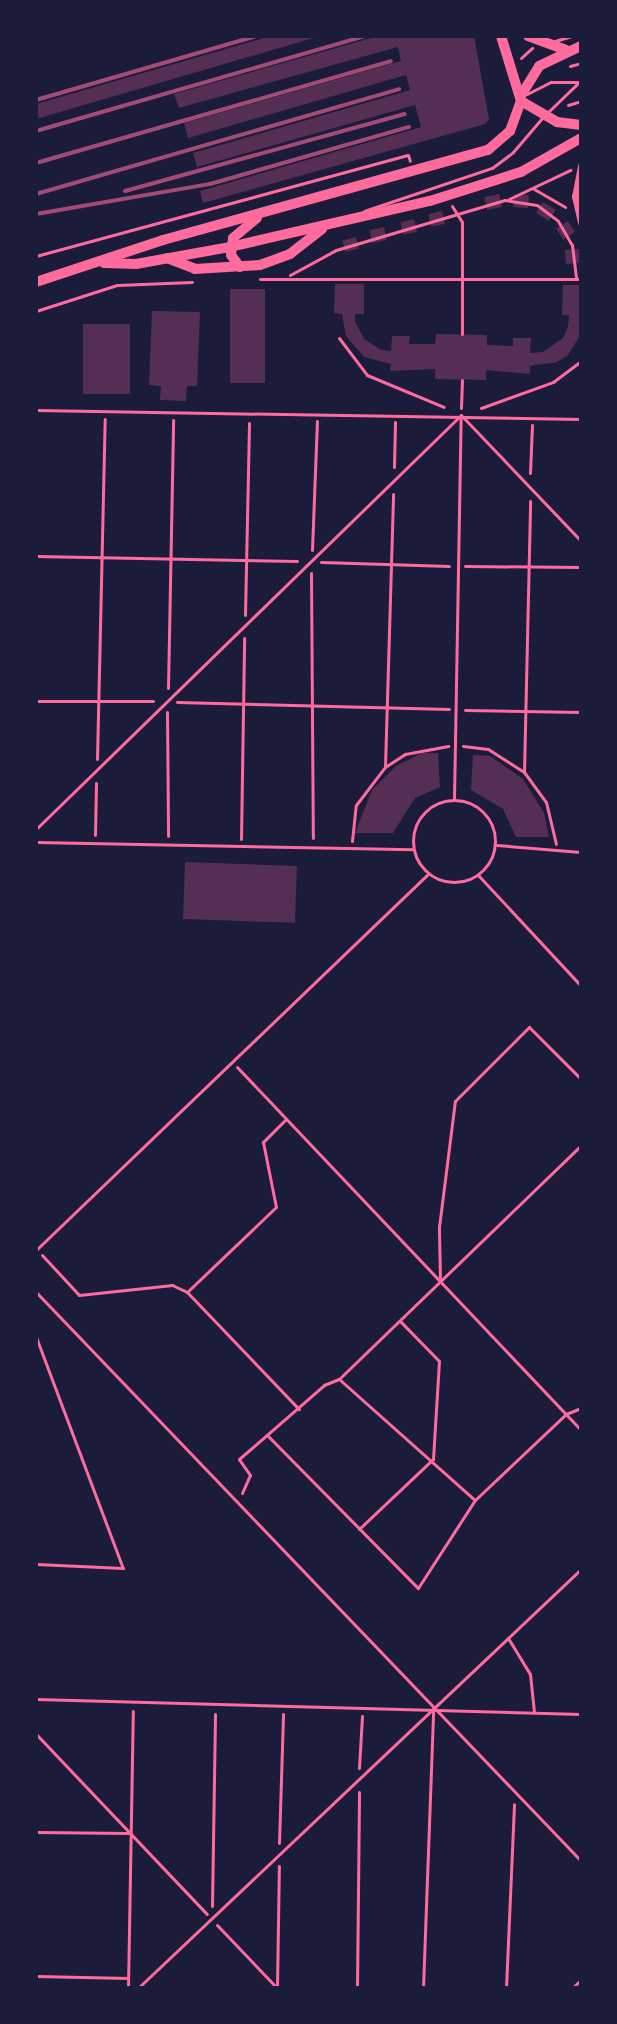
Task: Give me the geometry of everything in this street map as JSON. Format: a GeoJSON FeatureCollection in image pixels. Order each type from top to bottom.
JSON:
{"type":"FeatureCollection","features":[{"type":"Feature","properties":{"kind":"main road"},"geometry":{"type":"LineString","coordinates":[[501,36],[521,99],[543,117],[581,125]]}},
{"type":"Feature","properties":{"kind":"main road"},"geometry":{"type":"LineString","coordinates":[[535,41],[566,50]]}},
{"type":"Feature","properties":{"kind":"main road"},"geometry":{"type":"LineString","coordinates":[[36,282],[280,207],[488,150],[510,131],[521,99],[539,66],[566,50],[581,46]]}},
{"type":"Feature","properties":{"kind":"main road"},"geometry":{"type":"LineString","coordinates":[[98,263],[136,264],[230,247],[438,199],[521,172],[581,138]]}},
{"type":"Feature","properties":{"kind":"main road"},"geometry":{"type":"LineString","coordinates":[[230,247],[240,229],[280,207]]}},
{"type":"Feature","properties":{"kind":"main road"},"geometry":{"type":"LineString","coordinates":[[167,257],[195,269],[240,267],[290,254],[323,227]]}},
{"type":"Feature","properties":{"kind":"main road"},"geometry":{"type":"LineString","coordinates":[[230,247],[240,267]]}},
{"type":"Feature","properties":{"kind":"street"},"geometry":{"type":"LineString","coordinates":[[577,167],[575,196],[581,223]]}},
{"type":"Feature","properties":{"kind":"lane"},"geometry":{"type":"LineString","coordinates":[[535,41],[571,36]]}},
{"type":"Feature","properties":{"kind":"lane"},"geometry":{"type":"LineString","coordinates":[[521,99],[551,82],[580,82]]}},
{"type":"Feature","properties":{"kind":"lane"},"geometry":{"type":"LineString","coordinates":[[323,227],[418,190],[492,168],[523,143],[543,117],[580,82]]}},
{"type":"Feature","properties":{"kind":"lane"},"geometry":{"type":"LineString","coordinates":[[36,410],[581,419]]}},
{"type":"Feature","properties":{"kind":"lane"},"geometry":{"type":"LineString","coordinates":[[36,829],[461,415]]}},
{"type":"Feature","properties":{"kind":"lane"},"geometry":{"type":"LineString","coordinates":[[461,415],[581,541]]}},
{"type":"Feature","properties":{"kind":"lane"},"geometry":{"type":"LineString","coordinates":[[454,799],[461,415]]}},
{"type":"Feature","properties":{"kind":"lane"},"geometry":{"type":"LineString","coordinates":[[454,799],[476,805],[492,823],[496,845],[478,875],[453,883],[428,874],[413,849],[416,825],[431,806],[454,799]]}},
{"type":"Feature","properties":{"kind":"lane"},"geometry":{"type":"LineString","coordinates":[[36,842],[413,849]]}},
{"type":"Feature","properties":{"kind":"lane"},"geometry":{"type":"LineString","coordinates":[[496,845],[581,852]]}},
{"type":"Feature","properties":{"kind":"lane"},"geometry":{"type":"LineString","coordinates":[[36,1250],[234,1064],[428,874]]}},
{"type":"Feature","properties":{"kind":"lane"},"geometry":{"type":"LineString","coordinates":[[478,875],[581,986]]}},
{"type":"Feature","properties":{"kind":"lane"},"geometry":{"type":"LineString","coordinates":[[36,1292],[581,1861]]}},
{"type":"Feature","properties":{"kind":"lane"},"geometry":{"type":"LineString","coordinates":[[138,1988],[581,1569]]}},
{"type":"Feature","properties":{"kind":"lane"},"geometry":{"type":"LineString","coordinates":[[508,1638],[530,1674],[534,1712]]}},
{"type":"Feature","properties":{"kind":"lane"},"geometry":{"type":"LineString","coordinates":[[36,1699],[581,1714]]}},
{"type":"Feature","properties":{"kind":"lane"},"geometry":{"type":"LineString","coordinates":[[423,1988],[433,1709]]}},
{"type":"Feature","properties":{"kind":"lane"},"geometry":{"type":"LineString","coordinates":[[572,1988],[581,1980]]}},
{"type":"Feature","properties":{"kind":"path"},"geometry":{"type":"LineString","coordinates":[[36,256],[408,155],[413,172]]}},
{"type":"Feature","properties":{"kind":"path"},"geometry":{"type":"LineString","coordinates":[[287,277],[336,250],[505,200],[577,167]]}},
{"type":"Feature","properties":{"kind":"path"},"geometry":{"type":"LineString","coordinates":[[534,189],[559,201],[581,223]]}},
{"type":"Feature","properties":{"kind":"path"},"geometry":{"type":"LineString","coordinates":[[438,199],[459,214]]}},
{"type":"Feature","properties":{"kind":"path"},"geometry":{"type":"LineString","coordinates":[[255,279],[578,279],[572,245],[558,221],[537,205],[505,200]]}},
{"type":"Feature","properties":{"kind":"path"},"geometry":{"type":"LineString","coordinates":[[459,214],[462,334]]}},
{"type":"Feature","properties":{"kind":"path"},"geometry":{"type":"LineString","coordinates":[[36,311],[117,285],[193,282]]}},
{"type":"Feature","properties":{"kind":"path"},"geometry":{"type":"LineString","coordinates":[[339,338],[367,375],[461,415],[553,382],[581,361]]}},
{"type":"Feature","properties":{"kind":"path"},"geometry":{"type":"LineString","coordinates":[[461,415],[462,380]]}},
{"type":"Feature","properties":{"kind":"path"},"geometry":{"type":"LineString","coordinates":[[95,843],[105,411]]}},
{"type":"Feature","properties":{"kind":"path"},"geometry":{"type":"LineString","coordinates":[[168,845],[167,701],[173,412]]}},
{"type":"Feature","properties":{"kind":"path"},"geometry":{"type":"LineString","coordinates":[[313,848],[311,561],[318,414]]}},
{"type":"Feature","properties":{"kind":"path"},"geometry":{"type":"LineString","coordinates":[[385,767],[395,414]]}},
{"type":"Feature","properties":{"kind":"path"},"geometry":{"type":"LineString","coordinates":[[524,772],[532,417]]}},
{"type":"Feature","properties":{"kind":"path"},"geometry":{"type":"LineString","coordinates":[[36,701],[167,701],[581,712]]}},
{"type":"Feature","properties":{"kind":"path"},"geometry":{"type":"LineString","coordinates":[[440,1281],[439,1227],[455,1101],[529,1027],[581,1079]]}},
{"type":"Feature","properties":{"kind":"path"},"geometry":{"type":"LineString","coordinates":[[234,1064],[581,1430]]}},
{"type":"Feature","properties":{"kind":"path"},"geometry":{"type":"LineString","coordinates":[[187,1292],[276,1207],[263,1142],[286,1119]]}},
{"type":"Feature","properties":{"kind":"path"},"geometry":{"type":"LineString","coordinates":[[238,1504],[250,1475],[239,1459],[339,1379],[581,1145]]}},
{"type":"Feature","properties":{"kind":"path"},"geometry":{"type":"LineString","coordinates":[[36,1250],[79,1295],[172,1285],[187,1292],[299,1409]]}},
{"type":"Feature","properties":{"kind":"path"},"geometry":{"type":"LineString","coordinates":[[359,1529],[433,1459],[439,1361],[400,1321]]}},
{"type":"Feature","properties":{"kind":"path"},"geometry":{"type":"LineString","coordinates":[[36,1337],[123,1568],[36,1564]]}},
{"type":"Feature","properties":{"kind":"path"},"geometry":{"type":"LineString","coordinates":[[339,1379],[433,1459],[475,1500]]}},
{"type":"Feature","properties":{"kind":"path"},"geometry":{"type":"LineString","coordinates":[[267,1435],[418,1588],[475,1500],[566,1414],[581,1408]]}},
{"type":"Feature","properties":{"kind":"path"},"geometry":{"type":"LineString","coordinates":[[128,1988],[133,1704]]}},
{"type":"Feature","properties":{"kind":"path"},"geometry":{"type":"LineString","coordinates":[[212,1919],[215,1706]]}},
{"type":"Feature","properties":{"kind":"path"},"geometry":{"type":"LineString","coordinates":[[357,1988],[362,1708]]}},
{"type":"Feature","properties":{"kind":"path"},"geometry":{"type":"LineString","coordinates":[[36,1734],[277,1988]]}},
{"type":"Feature","properties":{"kind":"path"},"geometry":{"type":"LineString","coordinates":[[506,1988],[515,1793]]}},
{"type":"Feature","properties":{"kind":"path"},"geometry":{"type":"LineString","coordinates":[[36,1832],[130,1833]]}},
{"type":"Feature","properties":{"kind":"path"},"geometry":{"type":"LineString","coordinates":[[36,1976],[128,1978]]}},
{"type":"Feature","properties":{"kind":"building"},"geometry":{"type":"Polygon","coordinates":[[[271,36],[317,37],[36,119],[36,104],[271,36]]]}},
{"type":"Feature","properties":{"kind":"building"},"geometry":{"type":"Polygon","coordinates":[[[378,36],[474,36],[489,119],[485,124],[203,203],[200,191],[421,127],[415,105],[197,167],[193,153],[410,90],[406,75],[188,138],[184,123],[401,61],[398,47],[179,108],[174,94],[378,36]]]}},
{"type":"Feature","properties":{"kind":"building"},"geometry":{"type":"Polygon","coordinates":[[[499,194],[502,207],[487,210],[484,197],[499,194]]]}},
{"type":"Feature","properties":{"kind":"building"},"geometry":{"type":"Polygon","coordinates":[[[514,194],[529,195],[528,208],[513,207],[514,194]]]}},
{"type":"Feature","properties":{"kind":"building"},"geometry":{"type":"Polygon","coordinates":[[[543,202],[556,210],[549,221],[536,213],[543,202]]]}},
{"type":"Feature","properties":{"kind":"building"},"geometry":{"type":"Polygon","coordinates":[[[442,211],[445,224],[431,227],[428,214],[442,211]]]}},
{"type":"Feature","properties":{"kind":"building"},"geometry":{"type":"Polygon","coordinates":[[[414,219],[417,232],[403,235],[400,222],[414,219]]]}},
{"type":"Feature","properties":{"kind":"building"},"geometry":{"type":"Polygon","coordinates":[[[568,221],[575,232],[563,239],[556,228],[568,221]]]}},
{"type":"Feature","properties":{"kind":"building"},"geometry":{"type":"Polygon","coordinates":[[[384,227],[387,240],[372,243],[369,230],[384,227]]]}},
{"type":"Feature","properties":{"kind":"building"},"geometry":{"type":"Polygon","coordinates":[[[356,237],[359,249],[345,252],[342,240],[356,237]]]}},
{"type":"Feature","properties":{"kind":"building"},"geometry":{"type":"Polygon","coordinates":[[[580,249],[581,263],[566,264],[565,250],[580,249]]]}},
{"type":"Feature","properties":{"kind":"building"},"geometry":{"type":"Polygon","coordinates":[[[335,284],[364,284],[364,314],[355,314],[355,321],[364,339],[381,350],[391,351],[392,336],[410,336],[409,344],[435,344],[436,334],[487,335],[487,345],[513,346],[513,338],[531,338],[530,353],[543,352],[563,338],[568,327],[569,315],[562,315],[563,285],[581,285],[581,334],[568,355],[557,362],[530,366],[530,374],[486,370],[486,380],[435,379],[435,369],[390,371],[391,364],[364,357],[346,336],[342,314],[334,313],[335,284]]]}},
{"type":"Feature","properties":{"kind":"building"},"geometry":{"type":"Polygon","coordinates":[[[230,289],[265,289],[265,383],[230,383],[230,289]]]}},
{"type":"Feature","properties":{"kind":"building"},"geometry":{"type":"Polygon","coordinates":[[[152,311],[200,312],[197,386],[187,386],[186,401],[160,400],[161,386],[149,385],[152,311]]]}},
{"type":"Feature","properties":{"kind":"building"},"geometry":{"type":"Polygon","coordinates":[[[83,324],[130,324],[130,394],[83,394],[83,324]]]}},
{"type":"Feature","properties":{"kind":"building"},"geometry":{"type":"Polygon","coordinates":[[[422,753],[438,753],[440,787],[415,798],[393,833],[355,833],[372,790],[396,766],[422,753]]]}},
{"type":"Feature","properties":{"kind":"building"},"geometry":{"type":"Polygon","coordinates":[[[473,755],[490,756],[523,779],[544,813],[549,837],[516,837],[503,809],[471,790],[473,755]]]}},
{"type":"Feature","properties":{"kind":"building"},"geometry":{"type":"Polygon","coordinates":[[[185,862],[297,866],[295,923],[183,919],[185,862]]]}},
{"type":"Feature","properties":{"kind":"railway"},"geometry":{"type":"LineString","coordinates":[[36,100],[257,36]]}},
{"type":"Feature","properties":{"kind":"railway"},"geometry":{"type":"LineString","coordinates":[[36,131],[366,36]]}},
{"type":"Feature","properties":{"kind":"railway"},"geometry":{"type":"LineString","coordinates":[[36,163],[391,61]]}},
{"type":"Feature","properties":{"kind":"railway"},"geometry":{"type":"LineString","coordinates":[[36,194],[399,89]]}},
{"type":"Feature","properties":{"kind":"railway"},"geometry":{"type":"LineString","coordinates":[[125,191],[405,114]]}},
{"type":"Feature","properties":{"kind":"railway"},"geometry":{"type":"LineString","coordinates":[[36,214],[210,184],[409,127]]}}]}
